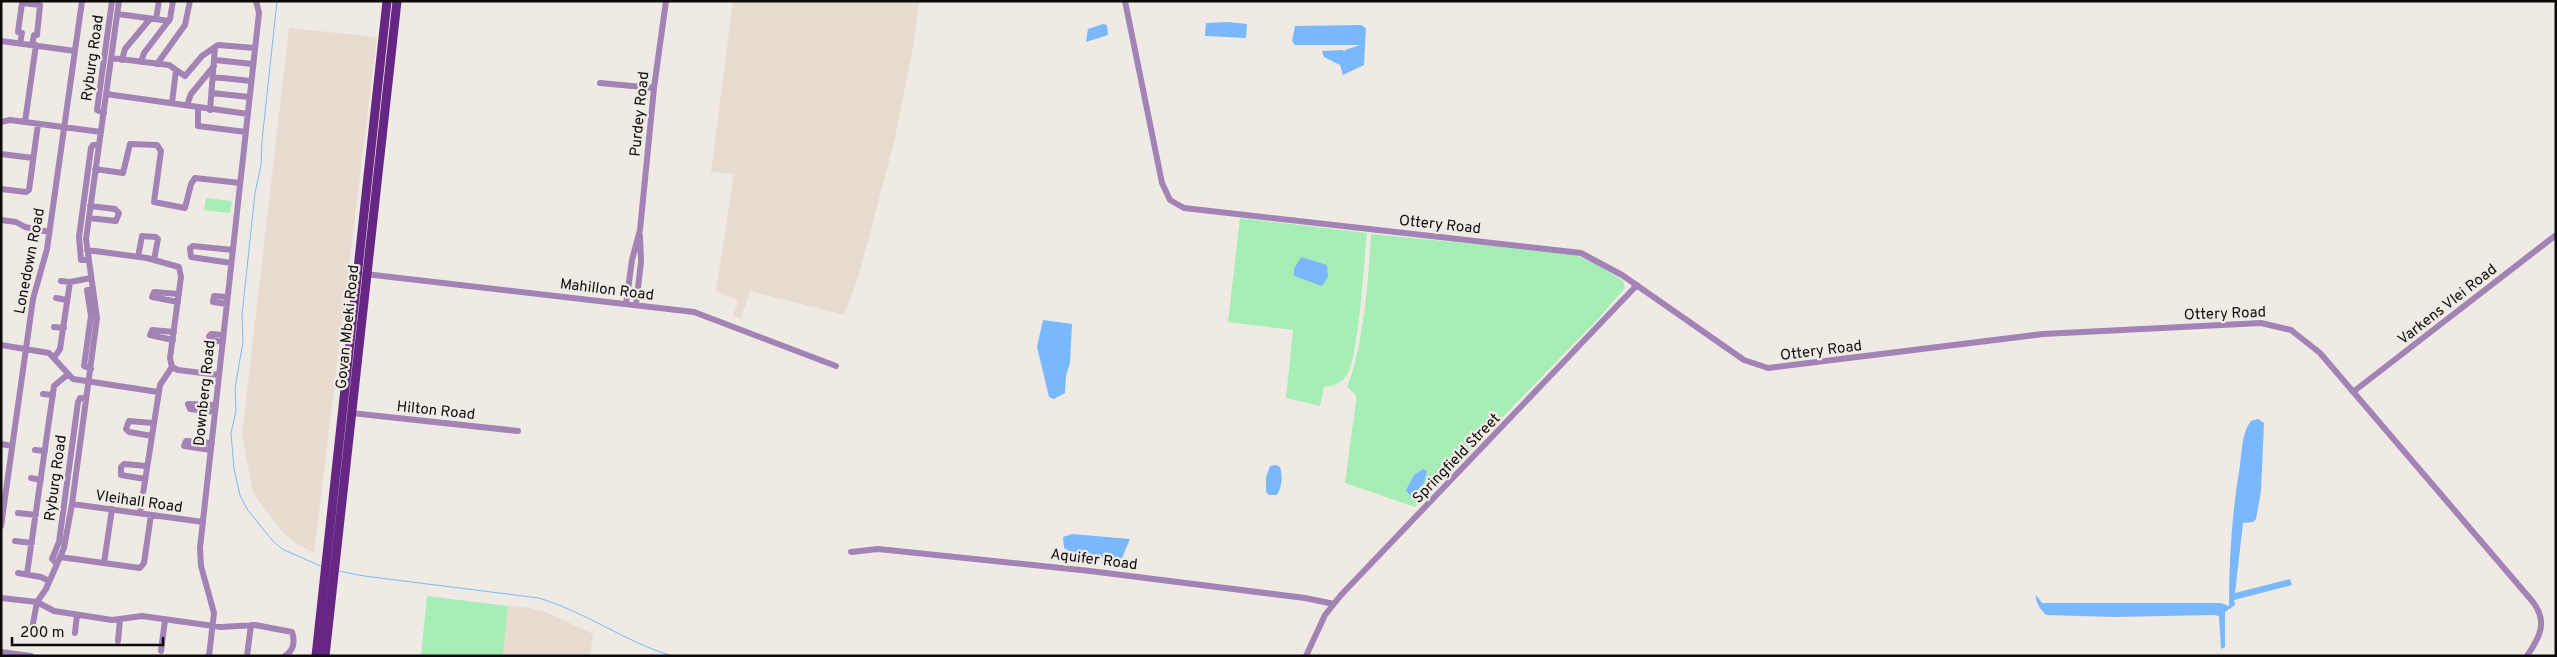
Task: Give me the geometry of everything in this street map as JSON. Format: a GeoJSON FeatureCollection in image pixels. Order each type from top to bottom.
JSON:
{"type":"FeatureCollection","features":[{"type":"Feature","properties":{"kind":"main road","name":"Govan Mbeki Road"},"geometry":{"type":"LineString","coordinates":[[330,565],[351,413],[387,1]]}},
{"type":"Feature","properties":{"kind":"main road","name":"Govan Mbeki Road"},"geometry":{"type":"LineString","coordinates":[[324,656],[330,565],[362,273],[397,1]]}},
{"type":"Feature","properties":{"kind":"main road","name":"Govan Mbeki Road"},"geometry":{"type":"LineString","coordinates":[[316,656],[329,577]]}},
{"type":"Feature","properties":{"kind":"street","name":"Lonedown Road"},"geometry":{"type":"LineString","coordinates":[[1,526],[3,495],[27,349],[33,299],[45,262],[82,1]]}},
{"type":"Feature","properties":{"kind":"street","name":"Ryburg Road"},"geometry":{"type":"LineString","coordinates":[[104,113],[98,112],[97,108],[112,1]]}},
{"type":"Feature","properties":{"kind":"street","name":"Ryburg Road"},"geometry":{"type":"LineString","coordinates":[[32,629],[37,602],[59,561],[67,537],[91,369],[97,318],[86,239],[119,1]]}},
{"type":"Feature","properties":{"kind":"street"},"geometry":{"type":"LineString","coordinates":[[122,60],[125,49],[153,19],[158,1]]}},
{"type":"Feature","properties":{"kind":"street"},"geometry":{"type":"LineString","coordinates":[[141,62],[144,53],[169,21],[173,1]]}},
{"type":"Feature","properties":{"kind":"street"},"geometry":{"type":"LineString","coordinates":[[157,64],[186,22],[190,1]]}},
{"type":"Feature","properties":{"kind":"street","name":"Downberg Road"},"geometry":{"type":"LineString","coordinates":[[209,656],[213,625],[212,602],[200,558],[255,48],[259,8],[256,1]]}},
{"type":"Feature","properties":{"kind":"street","name":"Purdey Road"},"geometry":{"type":"LineString","coordinates":[[636,305],[641,262],[640,230],[654,88],[666,1]]}},
{"type":"Feature","properties":{"kind":"street","name":"Ottery Road"},"geometry":{"type":"LineString","coordinates":[[1125,1],[1162,183],[1167,195],[1178,206],[1198,211],[1575,251],[1594,258],[1637,285],[1744,360],[1763,368],[1779,368],[2048,334],[2268,324],[2291,330],[2308,342],[2353,392],[2539,610],[2542,629],[2527,656]]}},
{"type":"Feature","properties":{"kind":"street"},"geometry":{"type":"LineString","coordinates":[[25,122],[34,35],[37,35],[40,5],[22,3],[18,32],[34,35]]}},
{"type":"Feature","properties":{"kind":"street"},"geometry":{"type":"LineString","coordinates":[[118,14],[169,21]]}},
{"type":"Feature","properties":{"kind":"street"},"geometry":{"type":"LineString","coordinates":[[20,43],[22,33]]}},
{"type":"Feature","properties":{"kind":"street"},"geometry":{"type":"LineString","coordinates":[[1,40],[75,51]]}},
{"type":"Feature","properties":{"kind":"street"},"geometry":{"type":"LineString","coordinates":[[111,58],[169,65],[185,76],[202,56],[219,44],[255,48]]}},
{"type":"Feature","properties":{"kind":"street"},"geometry":{"type":"LineString","coordinates":[[210,110],[215,47]]}},
{"type":"Feature","properties":{"kind":"street"},"geometry":{"type":"LineString","coordinates":[[215,64],[253,64]]}},
{"type":"Feature","properties":{"kind":"street"},"geometry":{"type":"LineString","coordinates":[[187,105],[191,94],[215,64]]}},
{"type":"Feature","properties":{"kind":"street"},"geometry":{"type":"LineString","coordinates":[[172,103],[176,70]]}},
{"type":"Feature","properties":{"kind":"street"},"geometry":{"type":"LineString","coordinates":[[213,77],[251,81]]}},
{"type":"Feature","properties":{"kind":"street"},"geometry":{"type":"LineString","coordinates":[[600,83],[654,88]]}},
{"type":"Feature","properties":{"kind":"street"},"geometry":{"type":"LineString","coordinates":[[212,93],[250,97]]}},
{"type":"Feature","properties":{"kind":"street"},"geometry":{"type":"LineString","coordinates":[[106,94],[248,114]]}},
{"type":"Feature","properties":{"kind":"street"},"geometry":{"type":"LineString","coordinates":[[198,108],[198,126],[246,132]]}},
{"type":"Feature","properties":{"kind":"street"},"geometry":{"type":"LineString","coordinates":[[1,122],[25,122],[101,132]]}},
{"type":"Feature","properties":{"kind":"street"},"geometry":{"type":"LineString","coordinates":[[1,188],[28,191],[38,124]]}},
{"type":"Feature","properties":{"kind":"street"},"geometry":{"type":"LineString","coordinates":[[95,169],[123,173],[130,144],[157,145],[161,150],[154,202],[185,208],[191,184],[195,178],[240,183]]}},
{"type":"Feature","properties":{"kind":"street","name":"Ryburg Road"},"geometry":{"type":"LineString","coordinates":[[88,260],[82,260],[79,246],[91,148],[99,145]]}},
{"type":"Feature","properties":{"kind":"street"},"geometry":{"type":"LineString","coordinates":[[1,154],[33,158]]}},
{"type":"Feature","properties":{"kind":"street"},"geometry":{"type":"LineString","coordinates":[[89,218],[116,222],[119,212],[115,209],[90,206]]}},
{"type":"Feature","properties":{"kind":"street"},"geometry":{"type":"LineString","coordinates":[[1,220],[16,222],[26,227],[49,232]]}},
{"type":"Feature","properties":{"kind":"street","name":"Purdey Road"},"geometry":{"type":"LineString","coordinates":[[626,304],[632,260],[640,230]]}},
{"type":"Feature","properties":{"kind":"street","name":"Varkens Vlei Road"},"geometry":{"type":"LineString","coordinates":[[2353,392],[2556,235]]}},
{"type":"Feature","properties":{"kind":"street"},"geometry":{"type":"LineString","coordinates":[[138,257],[142,236],[157,237],[154,260]]}},
{"type":"Feature","properties":{"kind":"street"},"geometry":{"type":"LineString","coordinates":[[231,263],[189,255],[193,246],[233,250]]}},
{"type":"Feature","properties":{"kind":"street"},"geometry":{"type":"LineString","coordinates":[[87,250],[138,257],[179,267],[181,277],[170,361],[172,367],[178,370],[219,375]]}},
{"type":"Feature","properties":{"kind":"street","name":"Mahillon Road"},"geometry":{"type":"LineString","coordinates":[[362,273],[704,314],[836,366]]}},
{"type":"Feature","properties":{"kind":"street"},"geometry":{"type":"LineString","coordinates":[[61,281],[70,282],[91,278]]}},
{"type":"Feature","properties":{"kind":"street"},"geometry":{"type":"LineString","coordinates":[[54,358],[60,350],[70,282]]}},
{"type":"Feature","properties":{"kind":"street","name":"Springfield Street"},"geometry":{"type":"LineString","coordinates":[[1306,656],[1319,627],[1334,604],[1637,285]]}},
{"type":"Feature","properties":{"kind":"street"},"geometry":{"type":"LineString","coordinates":[[226,304],[213,302],[212,299],[214,296],[227,296]]}},
{"type":"Feature","properties":{"kind":"street"},"geometry":{"type":"LineString","coordinates":[[56,298],[67,300]]}},
{"type":"Feature","properties":{"kind":"street"},"geometry":{"type":"LineString","coordinates":[[54,327],[64,328]]}},
{"type":"Feature","properties":{"kind":"street"},"geometry":{"type":"LineString","coordinates":[[1,345],[44,351],[54,358],[73,379],[158,392]]}},
{"type":"Feature","properties":{"kind":"street"},"geometry":{"type":"LineString","coordinates":[[140,513],[158,392],[172,367]]}},
{"type":"Feature","properties":{"kind":"street"},"geometry":{"type":"LineString","coordinates":[[27,574],[53,395],[56,382],[67,374]]}},
{"type":"Feature","properties":{"kind":"street"},"geometry":{"type":"LineString","coordinates":[[42,394],[53,395]]}},
{"type":"Feature","properties":{"kind":"street","name":"Ryburg Road"},"geometry":{"type":"LineString","coordinates":[[59,561],[52,559],[59,542],[78,402],[80,398],[86,399]]}},
{"type":"Feature","properties":{"kind":"street","name":"Hilton Road"},"geometry":{"type":"LineString","coordinates":[[351,413],[518,431]]}},
{"type":"Feature","properties":{"kind":"street"},"geometry":{"type":"LineString","coordinates":[[152,436],[129,432],[126,429],[129,421],[153,423]]}},
{"type":"Feature","properties":{"kind":"street"},"geometry":{"type":"LineString","coordinates":[[39,422],[49,423]]}},
{"type":"Feature","properties":{"kind":"street"},"geometry":{"type":"LineString","coordinates":[[1,444],[12,446]]}},
{"type":"Feature","properties":{"kind":"street"},"geometry":{"type":"LineString","coordinates":[[35,450],[45,451]]}},
{"type":"Feature","properties":{"kind":"street"},"geometry":{"type":"LineString","coordinates":[[146,479],[121,475],[121,466],[124,464],[147,466]]}},
{"type":"Feature","properties":{"kind":"street"},"geometry":{"type":"LineString","coordinates":[[31,478],[41,480]]}},
{"type":"Feature","properties":{"kind":"street","name":"Vleihall Road"},"geometry":{"type":"LineString","coordinates":[[72,504],[203,522]]}},
{"type":"Feature","properties":{"kind":"street"},"geometry":{"type":"LineString","coordinates":[[104,563],[112,509]]}},
{"type":"Feature","properties":{"kind":"street"},"geometry":{"type":"LineString","coordinates":[[18,513],[36,515]]}},
{"type":"Feature","properties":{"kind":"street"},"geometry":{"type":"LineString","coordinates":[[59,561],[104,563],[137,568],[142,566],[151,515]]}},
{"type":"Feature","properties":{"kind":"street"},"geometry":{"type":"LineString","coordinates":[[15,540],[32,543]]}},
{"type":"Feature","properties":{"kind":"street","name":"Aquifer Road"},"geometry":{"type":"LineString","coordinates":[[851,552],[878,549],[1045,566],[1305,598],[1334,604]]}},
{"type":"Feature","properties":{"kind":"street"},"geometry":{"type":"LineString","coordinates":[[18,573],[49,581]]}},
{"type":"Feature","properties":{"kind":"street"},"geometry":{"type":"LineString","coordinates":[[1,598],[37,602],[54,611],[120,620],[139,616],[237,628],[251,625],[292,632],[294,638],[292,650],[285,656]]}},
{"type":"Feature","properties":{"kind":"street"},"geometry":{"type":"LineString","coordinates":[[75,633],[77,614]]}},
{"type":"Feature","properties":{"kind":"street"},"geometry":{"type":"LineString","coordinates":[[118,641],[120,620]]}},
{"type":"Feature","properties":{"kind":"street"},"geometry":{"type":"LineString","coordinates":[[161,652],[165,620]]}},
{"type":"Feature","properties":{"kind":"street"},"geometry":{"type":"LineString","coordinates":[[247,656],[251,625]]}},
{"type":"Feature","properties":{"kind":"street"},"geometry":{"type":"LineString","coordinates":[[1,652],[31,656]]}},
{"type":"Feature","properties":{"kind":"shaded area"},"geometry":{"type":"Polygon","coordinates":[[[733,1],[919,1],[914,42],[895,138],[859,275],[844,315],[750,291],[741,319],[733,315],[739,301],[716,291],[734,174],[711,172],[733,1]]]}},
{"type":"Feature","properties":{"kind":"shaded area"},"geometry":{"type":"Polygon","coordinates":[[[289,28],[377,37],[314,553],[292,541],[280,529],[253,493],[242,435],[289,28]]]}},
{"type":"Feature","properties":{"kind":"shaded area"},"geometry":{"type":"Polygon","coordinates":[[[508,606],[546,612],[593,634],[590,656],[503,656],[508,606]]]}},
{"type":"Feature","properties":{"kind":"green space"},"geometry":{"type":"Polygon","coordinates":[[[206,198],[232,201],[230,213],[204,210],[206,198]]]}},
{"type":"Feature","properties":{"kind":"green space"},"geometry":{"type":"Polygon","coordinates":[[[1240,218],[1367,233],[1358,329],[1351,365],[1342,381],[1324,387],[1320,406],[1286,398],[1293,330],[1228,322],[1240,218]]]}},
{"type":"Feature","properties":{"kind":"green space"},"geometry":{"type":"Polygon","coordinates":[[[1371,234],[1567,253],[1603,268],[1623,281],[1625,288],[1598,319],[1415,507],[1345,483],[1356,402],[1356,395],[1347,387],[1353,371],[1361,333],[1367,291],[1371,234]]]}},
{"type":"Feature","properties":{"kind":"green space"},"geometry":{"type":"Polygon","coordinates":[[[427,596],[508,606],[503,656],[421,656],[427,596]]]}},
{"type":"Feature","properties":{"kind":"water"},"geometry":{"type":"Polygon","coordinates":[[[1228,22],[1247,24],[1246,38],[1205,36],[1206,23],[1228,22]]]}},
{"type":"Feature","properties":{"kind":"water"},"geometry":{"type":"Polygon","coordinates":[[[1103,24],[1107,25],[1108,35],[1086,42],[1088,29],[1103,24]]]}},
{"type":"Feature","properties":{"kind":"water"},"geometry":{"type":"Polygon","coordinates":[[[1361,25],[1366,28],[1364,65],[1343,75],[1340,65],[1324,57],[1322,51],[1343,50],[1344,52],[1360,45],[1295,45],[1292,41],[1295,26],[1361,25]]]}},
{"type":"Feature","properties":{"kind":"water"},"geometry":{"type":"Polygon","coordinates":[[[1301,257],[1327,265],[1328,277],[1322,286],[1294,276],[1294,269],[1301,257]]]}},
{"type":"Feature","properties":{"kind":"water"},"geometry":{"type":"Polygon","coordinates":[[[1043,320],[1072,324],[1070,363],[1066,376],[1065,393],[1054,399],[1049,397],[1037,347],[1043,320]]]}},
{"type":"Feature","properties":{"kind":"water"},"geometry":{"type":"Polygon","coordinates":[[[2258,419],[2264,423],[2261,491],[2256,519],[2253,522],[2243,523],[2235,593],[2290,579],[2292,585],[2234,600],[2235,605],[2225,612],[2225,647],[2221,649],[2219,616],[2214,615],[2115,617],[2046,615],[2044,613],[2037,603],[2036,595],[2042,603],[2221,603],[2229,606],[2235,500],[2243,442],[2248,425],[2251,421],[2258,419]]]}},
{"type":"Feature","properties":{"kind":"water"},"geometry":{"type":"Polygon","coordinates":[[[1276,465],[1280,467],[1281,471],[1281,485],[1277,495],[1269,495],[1266,492],[1266,477],[1270,466],[1276,465]]]}},
{"type":"Feature","properties":{"kind":"water"},"geometry":{"type":"Polygon","coordinates":[[[1423,469],[1427,471],[1424,483],[1411,497],[1406,490],[1414,475],[1423,469]]]}},
{"type":"Feature","properties":{"kind":"water"},"geometry":{"type":"Polygon","coordinates":[[[1072,534],[1130,539],[1122,558],[1108,559],[1069,551],[1064,548],[1063,537],[1072,534]]]}},
{"type":"Feature","properties":{"kind":"waterway"},"geometry":{"type":"LineString","coordinates":[[277,1],[261,165],[255,193],[242,315],[243,342],[235,388],[236,411],[231,433],[234,469],[240,495],[247,509],[272,540],[282,549],[323,567]]}},
{"type":"Feature","properties":{"kind":"waterway"},"geometry":{"type":"LineString","coordinates":[[339,571],[364,576],[539,598],[573,611],[638,643],[672,656]]}}]}
